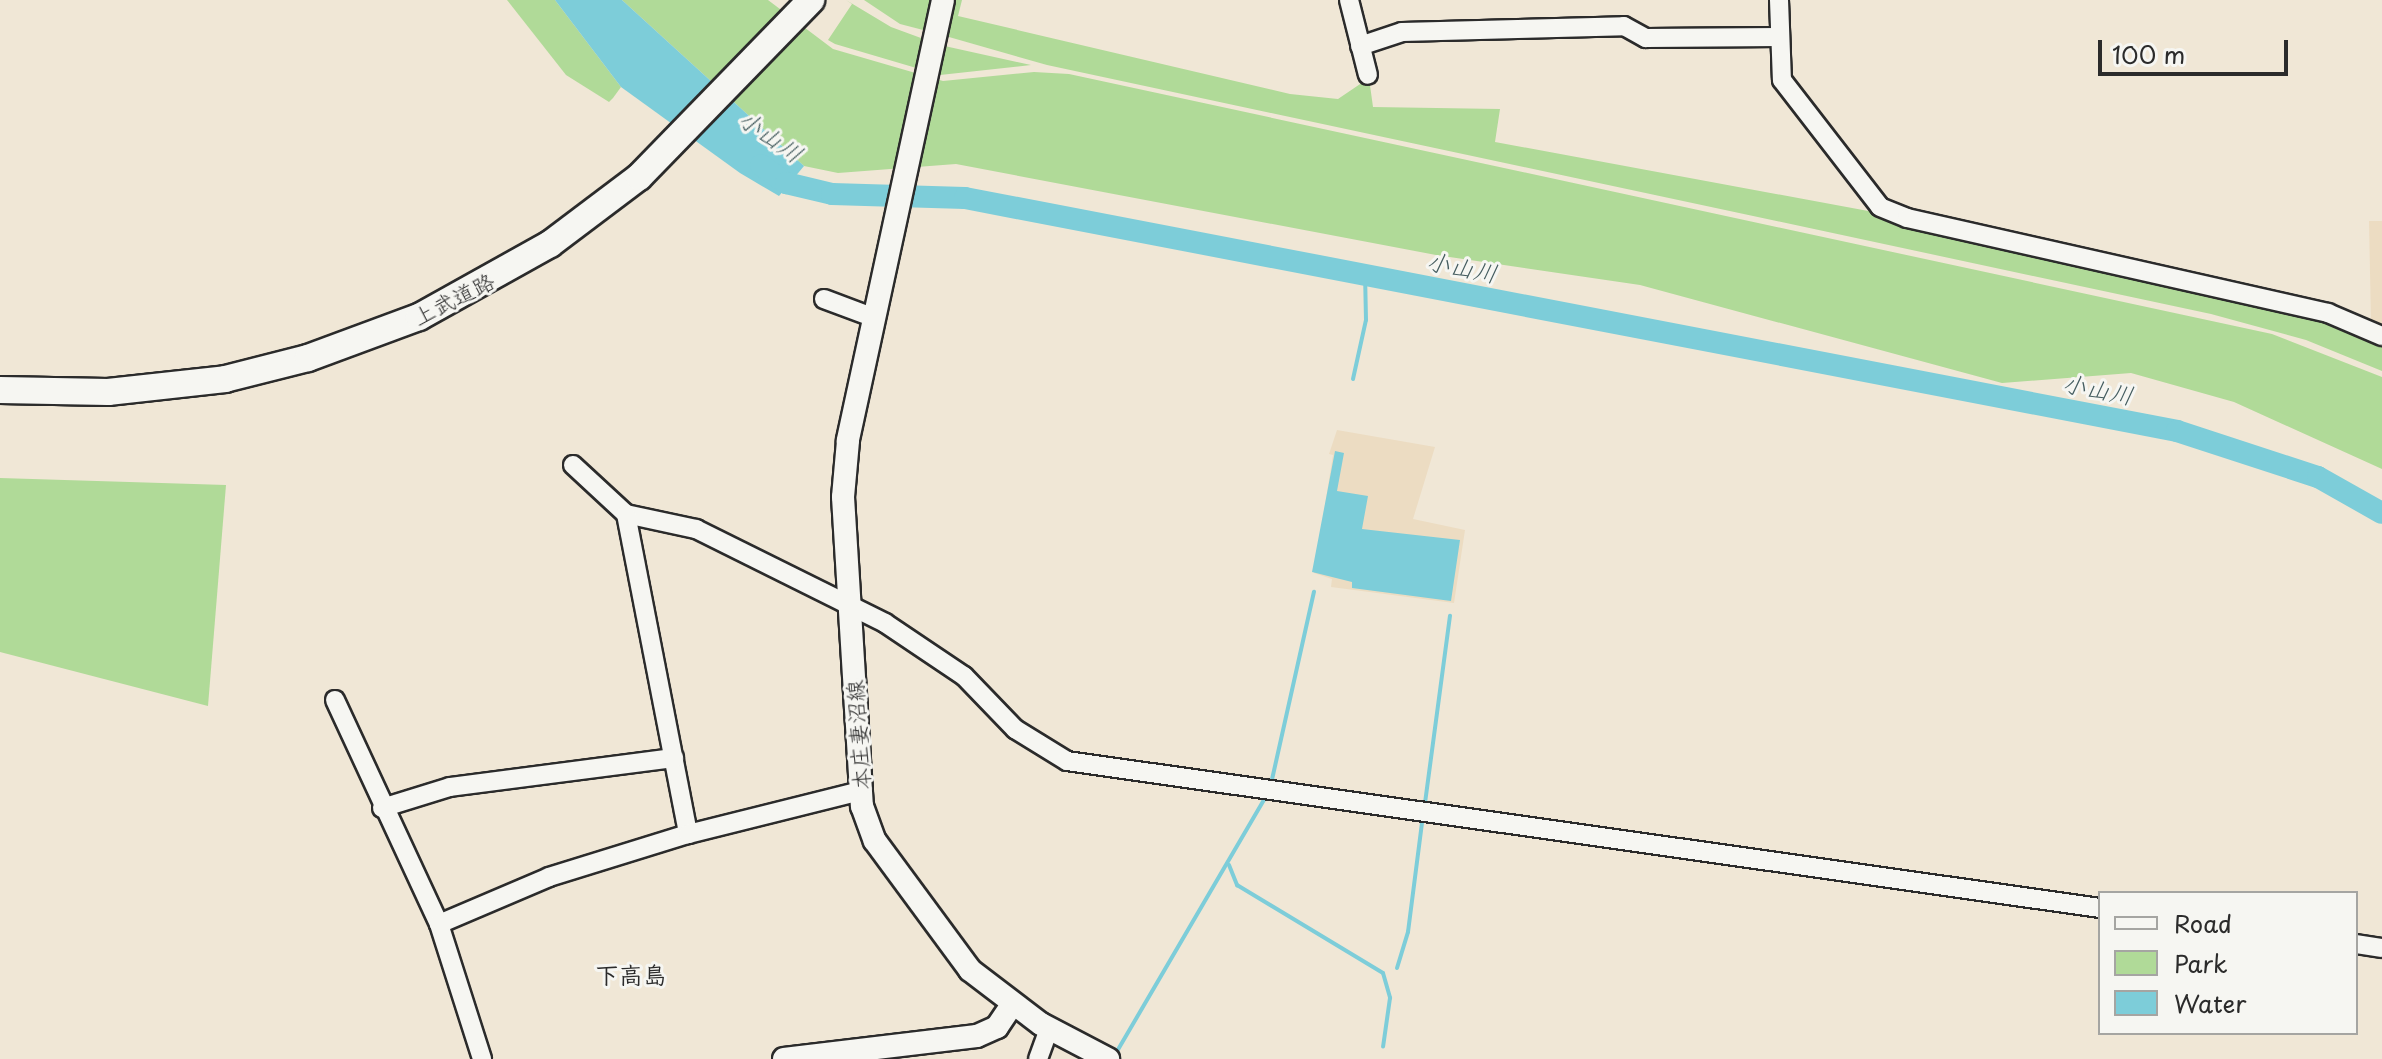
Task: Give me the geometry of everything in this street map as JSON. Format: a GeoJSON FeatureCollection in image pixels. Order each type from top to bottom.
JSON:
{"type":"FeatureCollection","features":[{"type":"Feature","properties":{"kind":"highway","name":"上武道路"},"geometry":{"type":"LineString","coordinates":[[0,390],[108,392],[225,379],[319,354],[432,311],[550,244],[639,177],[681,140],[811,0]]}},
{"type":"Feature","properties":{"kind":"main road","name":"本庄妻沼線"},"geometry":{"type":"LineString","coordinates":[[943,0],[852,411],[843,497],[860,791],[875,841],[933,925],[970,970],[1012,1005],[1049,1029],[1108,1059]]}},
{"type":"Feature","properties":{"kind":"main road"},"geometry":{"type":"LineString","coordinates":[[795,1058],[977,1036],[997,1027],[1012,1005]]}},
{"type":"Feature","properties":{"kind":"street"},"geometry":{"type":"LineString","coordinates":[[1349,0],[1368,75]]}},
{"type":"Feature","properties":{"kind":"street"},"geometry":{"type":"LineString","coordinates":[[1779,0],[1780,73],[1788,91],[1862,189],[1889,212],[2328,313],[2382,336]]}},
{"type":"Feature","properties":{"kind":"street"},"geometry":{"type":"LineString","coordinates":[[1360,46],[1402,32],[1624,26],[1646,38],[1779,37]]}},
{"type":"Feature","properties":{"kind":"street"},"geometry":{"type":"LineString","coordinates":[[824,299],[874,311]]}},
{"type":"Feature","properties":{"kind":"street"},"geometry":{"type":"LineString","coordinates":[[573,465],[626,514],[696,529],[849,604],[964,676],[1015,729],[1059,757],[1268,791],[2098,908]]}},
{"type":"Feature","properties":{"kind":"street"},"geometry":{"type":"LineString","coordinates":[[626,514],[688,834]]}},
{"type":"Feature","properties":{"kind":"street"},"geometry":{"type":"LineString","coordinates":[[335,700],[382,808],[439,924],[482,1059]]}},
{"type":"Feature","properties":{"kind":"street"},"geometry":{"type":"LineString","coordinates":[[382,808],[450,787],[674,758]]}},
{"type":"Feature","properties":{"kind":"street"},"geometry":{"type":"LineString","coordinates":[[439,924],[549,877],[688,834],[860,791]]}},
{"type":"Feature","properties":{"kind":"street"},"geometry":{"type":"LineString","coordinates":[[2358,944],[2382,948]]}},
{"type":"Feature","properties":{"kind":"street"},"geometry":{"type":"LineString","coordinates":[[1038,1059],[1049,1029]]}},
{"type":"Feature","properties":{"kind":"shaded area"},"geometry":{"type":"Polygon","coordinates":[[[2369,221],[2382,221],[2382,329],[2371,322],[2369,221]]]}},
{"type":"Feature","properties":{"kind":"shaded area"},"geometry":{"type":"Polygon","coordinates":[[[1337,430],[1435,447],[1413,519],[1465,530],[1454,603],[1331,587],[1332,579],[1314,573],[1333,455],[1329,454],[1337,430]]]}},
{"type":"Feature","properties":{"kind":"green space"},"geometry":{"type":"Polygon","coordinates":[[[507,0],[555,0],[621,87],[613,98],[609,102],[566,75],[507,0]]]}},
{"type":"Feature","properties":{"kind":"green space"},"geometry":{"type":"Polygon","coordinates":[[[622,0],[768,0],[833,49],[943,81],[1034,72],[1069,74],[2272,334],[2382,377],[2382,469],[2234,402],[2131,373],[2002,383],[1640,285],[1436,255],[956,164],[838,173],[804,166],[622,0]]]}},
{"type":"Feature","properties":{"kind":"green space"},"geometry":{"type":"Polygon","coordinates":[[[846,0],[891,27],[940,45],[1031,65],[940,75],[835,44],[828,40],[852,4],[846,0]]]}},
{"type":"Feature","properties":{"kind":"green space"},"geometry":{"type":"Polygon","coordinates":[[[864,0],[937,0],[927,31],[900,24],[864,0]]]}},
{"type":"Feature","properties":{"kind":"green space"},"geometry":{"type":"Polygon","coordinates":[[[949,0],[962,0],[958,16],[1290,94],[1338,99],[1369,78],[1373,107],[1500,109],[1495,142],[1879,213],[2314,316],[2382,342],[2382,371],[2306,340],[2211,314],[1047,65],[942,35],[949,0]]]}},
{"type":"Feature","properties":{"kind":"green space"},"geometry":{"type":"Polygon","coordinates":[[[0,478],[226,485],[208,706],[0,652],[0,478]]]}},
{"type":"Feature","properties":{"kind":"water"},"geometry":{"type":"Polygon","coordinates":[[[555,0],[622,0],[804,166],[779,196],[740,173],[621,87],[555,0]]]}},
{"type":"Feature","properties":{"kind":"water"},"geometry":{"type":"Polygon","coordinates":[[[1335,451],[1344,453],[1337,491],[1368,496],[1362,529],[1460,540],[1451,601],[1352,588],[1352,582],[1312,572],[1335,451]]]}},
{"type":"Feature","properties":{"kind":"waterway","name":"小山川"},"geometry":{"type":"LineString","coordinates":[[761,165],[786,183],[832,194],[965,198],[2177,431],[2318,477],[2382,513]]}},
{"type":"Feature","properties":{"kind":"waterway"},"geometry":{"type":"LineString","coordinates":[[1353,379],[1366,320],[1365,272]]}},
{"type":"Feature","properties":{"kind":"waterway"},"geometry":{"type":"LineString","coordinates":[[1271,784],[1314,592]]}},
{"type":"Feature","properties":{"kind":"waterway"},"geometry":{"type":"LineString","coordinates":[[1425,803],[1450,616]]}},
{"type":"Feature","properties":{"kind":"waterway"},"geometry":{"type":"LineString","coordinates":[[1116,1053],[1266,796]]}},
{"type":"Feature","properties":{"kind":"waterway"},"geometry":{"type":"LineString","coordinates":[[1397,968],[1408,932],[1422,823]]}},
{"type":"Feature","properties":{"kind":"waterway"},"geometry":{"type":"LineString","coordinates":[[1229,865],[1237,885],[1383,973],[1390,998],[1383,1047]]}},
{"type":"Feature","properties":{"kind":"district","name":"下高島"},"geometry":{"type":"Point","coordinates":[631,975]}}]}
